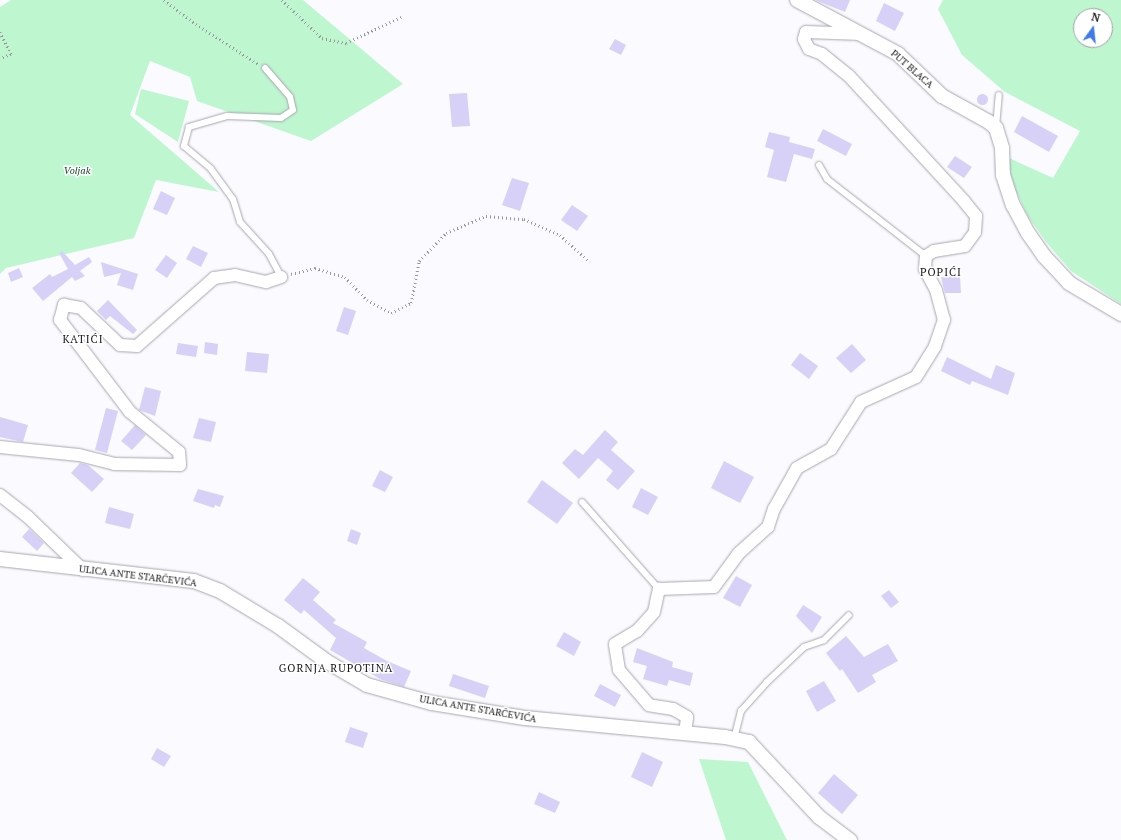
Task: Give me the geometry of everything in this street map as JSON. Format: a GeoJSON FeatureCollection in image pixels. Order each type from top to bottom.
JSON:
{"type":"FeatureCollection","features":[{"type":"Feature","properties":{"kind":"street","name":"PUT BLACA"},"geometry":{"type":"LineString","coordinates":[[800,3],[863,34],[898,54],[942,96],[989,122],[996,128]]}},
{"type":"Feature","properties":{"kind":"street"},"geometry":{"type":"LineString","coordinates":[[685,734],[687,717],[673,710],[649,705],[619,670],[615,644],[637,631],[654,612],[659,589],[714,587],[739,553],[768,527],[774,509],[797,468],[831,449],[861,402],[916,377],[935,346],[944,320],[936,290],[925,268],[926,256],[934,251],[965,246],[976,232],[976,216],[849,76],[822,54],[809,49],[804,39],[806,32],[863,34]]}},
{"type":"Feature","properties":{"kind":"street"},"geometry":{"type":"LineString","coordinates":[[996,128],[1002,148],[1003,175],[1013,205],[1028,233],[1044,256],[1069,283],[1121,314]]}},
{"type":"Feature","properties":{"kind":"street"},"geometry":{"type":"LineString","coordinates":[[0,447],[79,455],[114,464],[180,465],[180,452],[130,412],[60,320],[64,305],[80,308],[120,345],[137,346],[214,278],[235,275],[266,282],[281,276]]}},
{"type":"Feature","properties":{"kind":"street"},"geometry":{"type":"LineString","coordinates":[[0,495],[27,516],[83,570]]}},
{"type":"Feature","properties":{"kind":"street","name":"ULICA ANTE STARČEVIĆA"},"geometry":{"type":"LineString","coordinates":[[0,559],[194,582],[220,591],[278,626],[326,661],[367,685],[432,703],[525,718],[734,739],[749,742],[819,816],[850,840]]}},
{"type":"Feature","properties":{"kind":"lane"},"geometry":{"type":"LineString","coordinates":[[265,68],[290,97],[293,110],[281,118],[227,116],[189,127],[184,146],[211,169],[220,181],[233,199],[240,222],[269,254],[281,276]]}},
{"type":"Feature","properties":{"kind":"lane"},"geometry":{"type":"LineString","coordinates":[[996,128],[999,96]]}},
{"type":"Feature","properties":{"kind":"lane"},"geometry":{"type":"LineString","coordinates":[[819,165],[827,179],[926,256]]}},
{"type":"Feature","properties":{"kind":"lane"},"geometry":{"type":"LineString","coordinates":[[582,502],[659,589]]}},
{"type":"Feature","properties":{"kind":"lane"},"geometry":{"type":"LineString","coordinates":[[734,739],[741,711],[767,682],[804,647],[824,640],[849,615]]}},
{"type":"Feature","properties":{"kind":"path"},"geometry":{"type":"LineString","coordinates":[[164,0],[196,24],[265,68]]}},
{"type":"Feature","properties":{"kind":"path"},"geometry":{"type":"LineString","coordinates":[[282,0],[322,38],[346,43],[401,17]]}},
{"type":"Feature","properties":{"kind":"path"},"geometry":{"type":"LineString","coordinates":[[0,32],[11,54],[0,59]]}},
{"type":"Feature","properties":{"kind":"path"},"geometry":{"type":"LineString","coordinates":[[281,276],[314,268],[345,276],[367,300],[391,313],[411,303],[419,261],[446,233],[486,216],[524,219],[560,234],[590,262]]}},
{"type":"Feature","properties":{"kind":"green space","name":"Voljak"},"geometry":{"type":"Polygon","coordinates":[[[11,0],[303,0],[403,84],[311,141],[197,101],[190,77],[150,61],[130,115],[219,192],[156,180],[134,238],[6,268],[0,274],[0,7],[11,0]]]}},
{"type":"Feature","properties":{"kind":"green space"},"geometry":{"type":"Polygon","coordinates":[[[943,0],[1121,0],[1121,304],[1071,271],[1046,242],[1027,215],[1011,180],[1009,158],[1053,178],[1080,131],[1005,92],[962,55],[938,9],[943,0]]]}},
{"type":"Feature","properties":{"kind":"green space"},"geometry":{"type":"Polygon","coordinates":[[[141,89],[189,101],[178,142],[135,114],[141,89]]]}},
{"type":"Feature","properties":{"kind":"green space"},"geometry":{"type":"Polygon","coordinates":[[[699,759],[748,762],[787,840],[726,840],[699,759]]]}},
{"type":"Feature","properties":{"kind":"building"},"geometry":{"type":"Polygon","coordinates":[[[815,0],[850,0],[845,12],[815,0]]]}},
{"type":"Feature","properties":{"kind":"building"},"geometry":{"type":"Polygon","coordinates":[[[884,3],[904,13],[895,31],[876,21],[884,3]]]}},
{"type":"Feature","properties":{"kind":"building"},"geometry":{"type":"Polygon","coordinates":[[[615,39],[626,45],[621,55],[609,49],[615,39]]]}},
{"type":"Feature","properties":{"kind":"building"},"geometry":{"type":"Polygon","coordinates":[[[467,93],[470,126],[452,127],[449,94],[467,93]]]}},
{"type":"Feature","properties":{"kind":"building"},"geometry":{"type":"Polygon","coordinates":[[[982,93],[986,95],[988,99],[986,103],[982,105],[978,103],[976,99],[978,95],[982,93]]]}},
{"type":"Feature","properties":{"kind":"building"},"geometry":{"type":"Polygon","coordinates":[[[1022,116],[1058,136],[1049,152],[1014,132],[1022,116]]]}},
{"type":"Feature","properties":{"kind":"building"},"geometry":{"type":"Polygon","coordinates":[[[823,129],[852,144],[846,156],[817,141],[823,129]]]}},
{"type":"Feature","properties":{"kind":"building"},"geometry":{"type":"Polygon","coordinates":[[[769,132],[790,137],[789,142],[815,149],[812,159],[794,154],[786,182],[767,177],[774,150],[765,147],[769,132]]]}},
{"type":"Feature","properties":{"kind":"building"},"geometry":{"type":"Polygon","coordinates":[[[955,156],[972,167],[964,178],[947,167],[955,156]]]}},
{"type":"Feature","properties":{"kind":"building"},"geometry":{"type":"Polygon","coordinates":[[[512,178],[529,183],[520,211],[502,205],[512,178]]]}},
{"type":"Feature","properties":{"kind":"building"},"geometry":{"type":"Polygon","coordinates":[[[161,191],[175,198],[167,215],[153,209],[161,191]]]}},
{"type":"Feature","properties":{"kind":"building"},"geometry":{"type":"Polygon","coordinates":[[[572,205],[588,216],[577,231],[561,220],[572,205]]]}},
{"type":"Feature","properties":{"kind":"building"},"geometry":{"type":"Polygon","coordinates":[[[193,246],[208,253],[201,267],[186,259],[193,246]]]}},
{"type":"Feature","properties":{"kind":"building"},"geometry":{"type":"Polygon","coordinates":[[[62,251],[75,265],[89,257],[92,262],[80,271],[85,276],[75,281],[72,277],[43,301],[32,288],[50,274],[52,277],[68,269],[59,253],[62,251]]]}},
{"type":"Feature","properties":{"kind":"building"},"geometry":{"type":"Polygon","coordinates":[[[166,255],[177,263],[167,278],[155,270],[166,255]]]}},
{"type":"Feature","properties":{"kind":"building"},"geometry":{"type":"Polygon","coordinates":[[[101,262],[138,274],[133,290],[117,285],[121,273],[104,277],[101,262]]]}},
{"type":"Feature","properties":{"kind":"building"},"geometry":{"type":"Polygon","coordinates":[[[19,268],[23,277],[11,282],[8,273],[19,268]]]}},
{"type":"Feature","properties":{"kind":"building"},"geometry":{"type":"Polygon","coordinates":[[[960,276],[961,293],[945,293],[941,277],[960,276]]]}},
{"type":"Feature","properties":{"kind":"building"},"geometry":{"type":"Polygon","coordinates":[[[108,300],[137,330],[133,334],[110,316],[106,320],[97,311],[108,300]]]}},
{"type":"Feature","properties":{"kind":"building"},"geometry":{"type":"Polygon","coordinates":[[[344,307],[356,311],[348,335],[336,331],[344,307]]]}},
{"type":"Feature","properties":{"kind":"building"},"geometry":{"type":"Polygon","coordinates":[[[205,342],[218,344],[217,355],[204,353],[205,342]]]}},
{"type":"Feature","properties":{"kind":"building"},"geometry":{"type":"Polygon","coordinates":[[[178,343],[198,346],[196,357],[176,354],[178,343]]]}},
{"type":"Feature","properties":{"kind":"building"},"geometry":{"type":"Polygon","coordinates":[[[852,344],[866,360],[851,373],[836,358],[852,344]]]}},
{"type":"Feature","properties":{"kind":"building"},"geometry":{"type":"Polygon","coordinates":[[[247,352],[269,354],[267,373],[245,371],[247,352]]]}},
{"type":"Feature","properties":{"kind":"building"},"geometry":{"type":"Polygon","coordinates":[[[800,353],[818,366],[809,379],[791,365],[800,353]]]}},
{"type":"Feature","properties":{"kind":"building"},"geometry":{"type":"Polygon","coordinates":[[[947,357],[991,379],[996,365],[1015,373],[1008,395],[972,381],[970,385],[941,371],[947,357]]]}},
{"type":"Feature","properties":{"kind":"building"},"geometry":{"type":"Polygon","coordinates":[[[145,387],[161,391],[155,416],[139,410],[145,387]]]}},
{"type":"Feature","properties":{"kind":"building"},"geometry":{"type":"Polygon","coordinates":[[[106,408],[118,411],[107,453],[95,450],[106,408]]]}},
{"type":"Feature","properties":{"kind":"building"},"geometry":{"type":"Polygon","coordinates":[[[0,417],[28,425],[23,442],[0,437],[0,417]]]}},
{"type":"Feature","properties":{"kind":"building"},"geometry":{"type":"Polygon","coordinates":[[[199,418],[216,422],[211,442],[193,438],[199,418]]]}},
{"type":"Feature","properties":{"kind":"building"},"geometry":{"type":"Polygon","coordinates":[[[135,425],[146,435],[132,450],[121,441],[135,425]]]}},
{"type":"Feature","properties":{"kind":"building"},"geometry":{"type":"Polygon","coordinates":[[[605,430],[618,442],[611,450],[635,471],[618,490],[606,480],[613,471],[598,458],[579,479],[562,463],[575,449],[583,455],[605,430]]]}},
{"type":"Feature","properties":{"kind":"building"},"geometry":{"type":"Polygon","coordinates":[[[724,461],[754,477],[740,503],[711,488],[724,461]]]}},
{"type":"Feature","properties":{"kind":"building"},"geometry":{"type":"Polygon","coordinates":[[[80,463],[88,465],[104,479],[92,492],[71,473],[80,463]]]}},
{"type":"Feature","properties":{"kind":"building"},"geometry":{"type":"Polygon","coordinates":[[[380,470],[393,477],[385,492],[372,486],[380,470]]]}},
{"type":"Feature","properties":{"kind":"building"},"geometry":{"type":"Polygon","coordinates":[[[542,480],[573,503],[557,524],[527,502],[542,480]]]}},
{"type":"Feature","properties":{"kind":"building"},"geometry":{"type":"Polygon","coordinates":[[[641,488],[658,497],[648,515],[632,507],[641,488]]]}},
{"type":"Feature","properties":{"kind":"building"},"geometry":{"type":"Polygon","coordinates":[[[198,489],[224,496],[220,507],[215,505],[214,508],[193,501],[198,489]]]}},
{"type":"Feature","properties":{"kind":"building"},"geometry":{"type":"Polygon","coordinates":[[[109,507],[134,514],[130,529],[105,523],[109,507]]]}},
{"type":"Feature","properties":{"kind":"building"},"geometry":{"type":"Polygon","coordinates":[[[29,529],[44,543],[37,551],[22,537],[29,529]]]}},
{"type":"Feature","properties":{"kind":"building"},"geometry":{"type":"Polygon","coordinates":[[[351,529],[361,533],[357,545],[347,541],[351,529]]]}},
{"type":"Feature","properties":{"kind":"building"},"geometry":{"type":"Polygon","coordinates":[[[736,576],[752,585],[740,607],[723,598],[736,576]]]}},
{"type":"Feature","properties":{"kind":"building"},"geometry":{"type":"Polygon","coordinates":[[[303,578],[320,592],[313,600],[336,620],[333,623],[367,642],[364,648],[387,661],[411,671],[404,687],[380,679],[330,650],[336,638],[304,610],[301,614],[284,600],[303,578]]]}},
{"type":"Feature","properties":{"kind":"building"},"geometry":{"type":"Polygon","coordinates":[[[889,590],[899,602],[891,608],[881,596],[889,590]]]}},
{"type":"Feature","properties":{"kind":"building"},"geometry":{"type":"Polygon","coordinates":[[[803,605],[822,617],[812,633],[796,616],[803,605]]]}},
{"type":"Feature","properties":{"kind":"building"},"geometry":{"type":"Polygon","coordinates":[[[564,632],[581,642],[574,656],[556,646],[564,632]]]}},
{"type":"Feature","properties":{"kind":"building"},"geometry":{"type":"Polygon","coordinates":[[[846,636],[864,657],[888,644],[898,661],[872,675],[876,682],[858,693],[842,669],[840,671],[826,653],[846,636]]]}},
{"type":"Feature","properties":{"kind":"building"},"geometry":{"type":"Polygon","coordinates":[[[637,648],[673,662],[672,667],[693,673],[690,686],[669,680],[667,686],[643,679],[647,666],[633,662],[637,648]]]}},
{"type":"Feature","properties":{"kind":"building"},"geometry":{"type":"Polygon","coordinates":[[[453,674],[489,686],[485,698],[449,686],[453,674]]]}},
{"type":"Feature","properties":{"kind":"building"},"geometry":{"type":"Polygon","coordinates":[[[824,681],[836,701],[817,712],[806,691],[824,681]]]}},
{"type":"Feature","properties":{"kind":"building"},"geometry":{"type":"Polygon","coordinates":[[[600,684],[621,695],[615,707],[594,696],[600,684]]]}},
{"type":"Feature","properties":{"kind":"building"},"geometry":{"type":"Polygon","coordinates":[[[350,727],[368,733],[363,748],[345,742],[350,727]]]}},
{"type":"Feature","properties":{"kind":"building"},"geometry":{"type":"Polygon","coordinates":[[[157,748],[171,756],[164,767],[151,759],[157,748]]]}},
{"type":"Feature","properties":{"kind":"building"},"geometry":{"type":"Polygon","coordinates":[[[642,752],[663,762],[652,787],[631,777],[642,752]]]}},
{"type":"Feature","properties":{"kind":"building"},"geometry":{"type":"Polygon","coordinates":[[[834,774],[858,795],[842,814],[818,793],[834,774]]]}},
{"type":"Feature","properties":{"kind":"building"},"geometry":{"type":"Polygon","coordinates":[[[539,792],[560,802],[555,813],[534,804],[539,792]]]}},
{"type":"Feature","properties":{"kind":"district","name":"POPIĆI"},"geometry":{"type":"Point","coordinates":[941,272]}},
{"type":"Feature","properties":{"kind":"district","name":"KATIĆI"},"geometry":{"type":"Point","coordinates":[83,339]}},
{"type":"Feature","properties":{"kind":"district","name":"GORNJA RUPOTINA"},"geometry":{"type":"Point","coordinates":[336,668]}}]}
